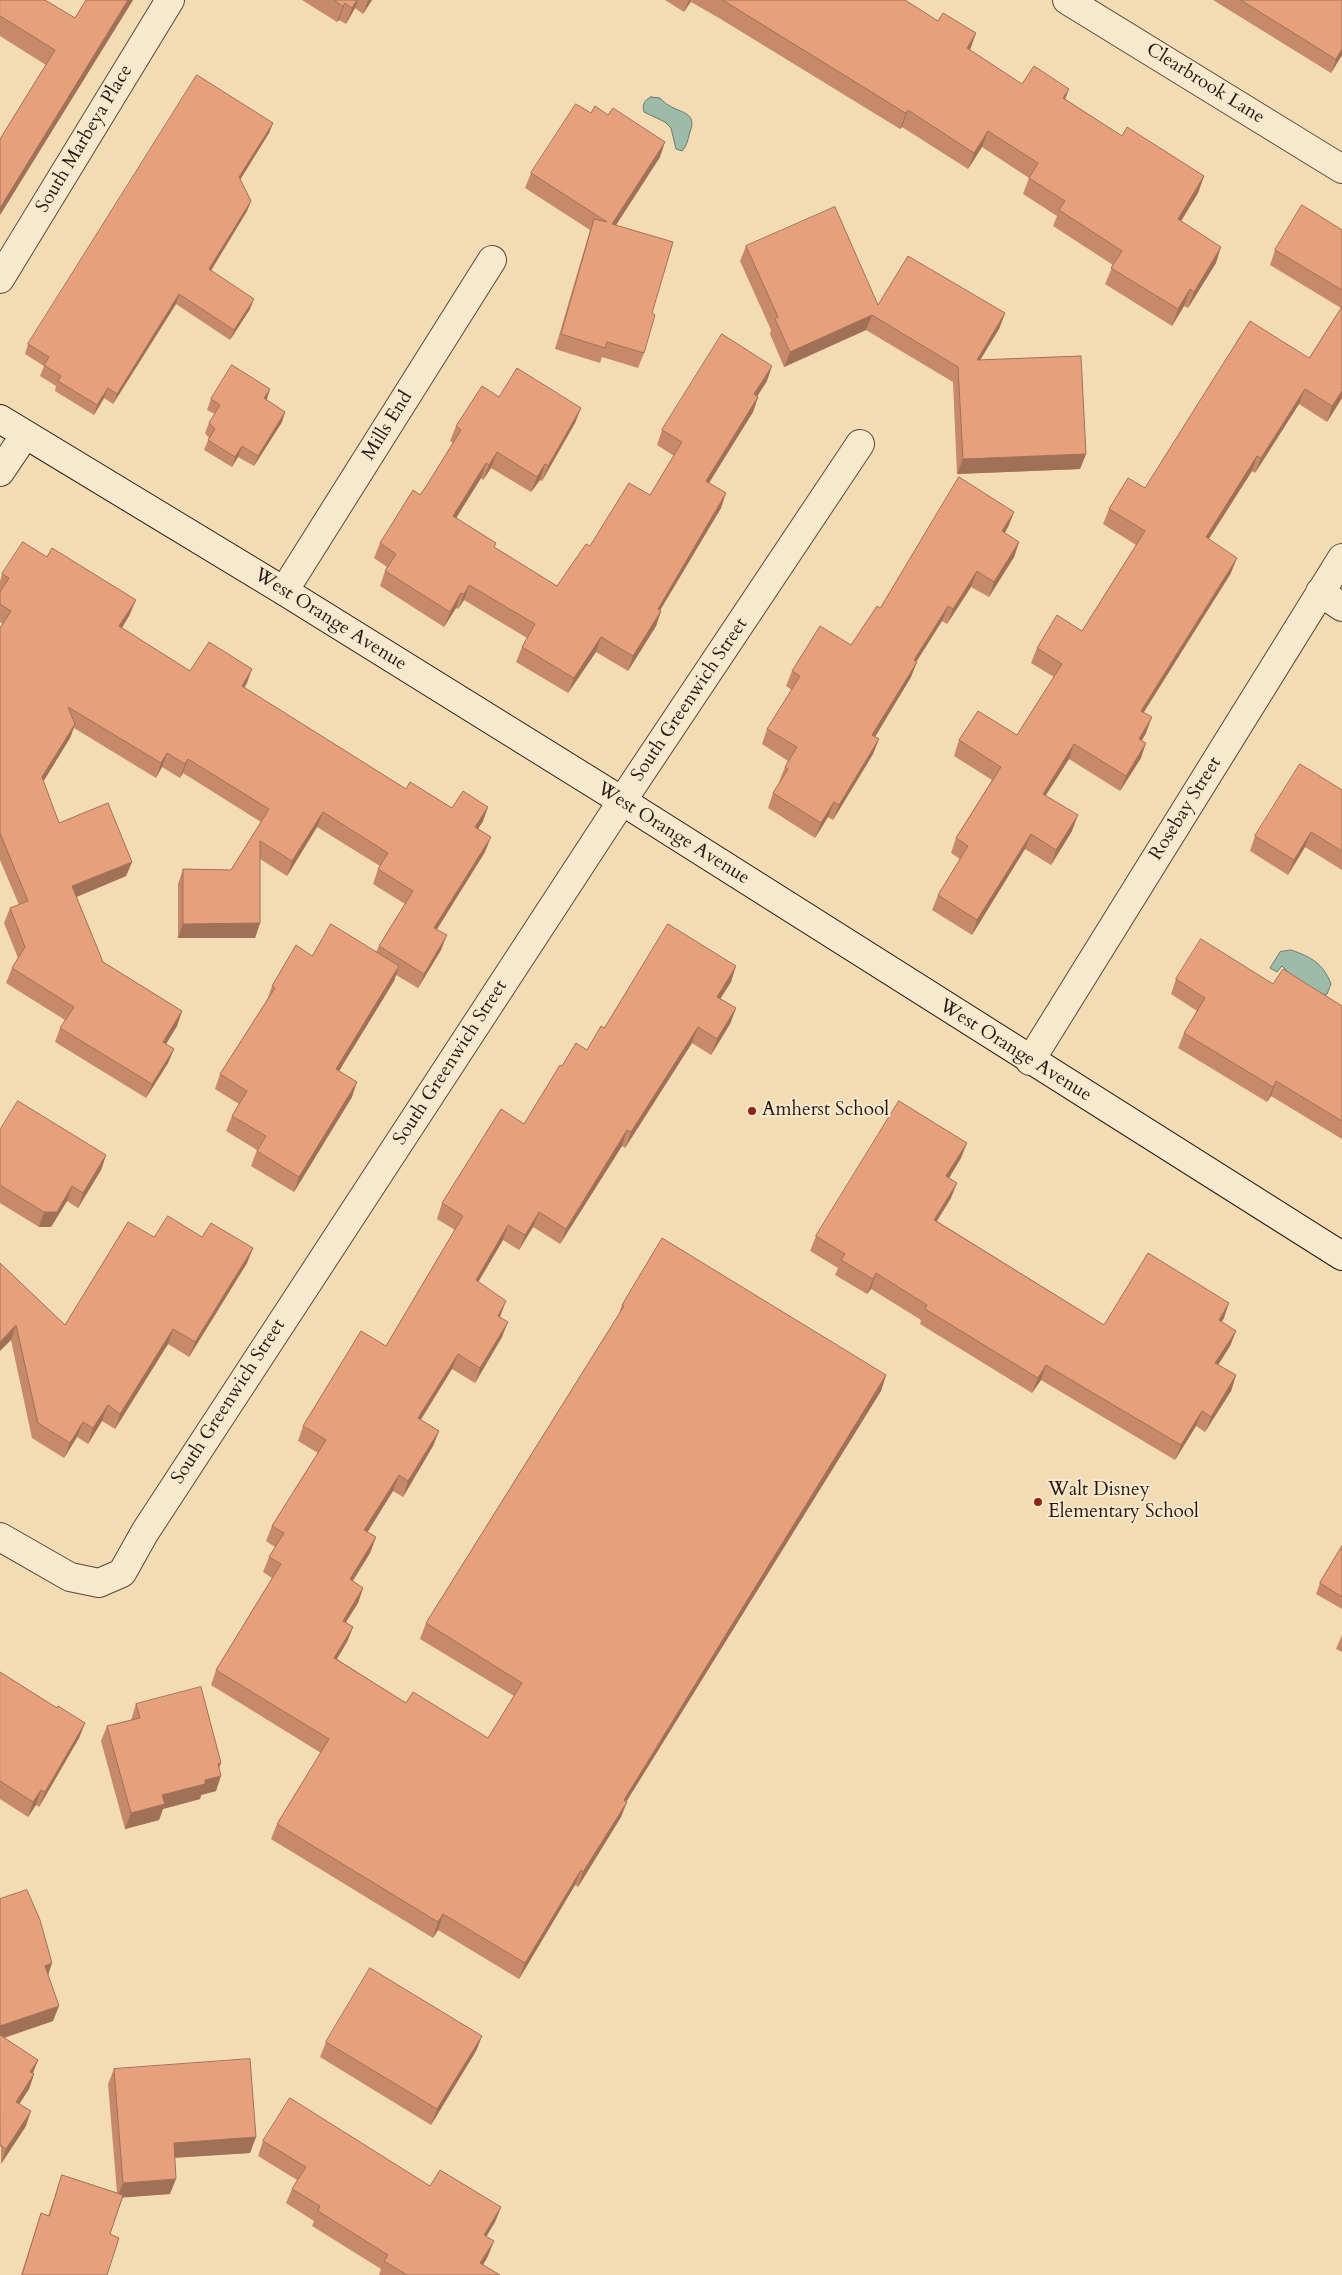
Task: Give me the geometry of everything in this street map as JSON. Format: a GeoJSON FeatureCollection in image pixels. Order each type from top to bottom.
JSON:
{"type":"FeatureCollection","features":[{"type":"Feature","properties":{"kind":"street","name":"South Marbeya Place"},"geometry":{"type":"LineString","coordinates":[[0,279],[170,0]]}},
{"type":"Feature","properties":{"kind":"street","name":"Clearbrook Lane"},"geometry":{"type":"LineString","coordinates":[[1067,0],[1342,169]]}},
{"type":"Feature","properties":{"kind":"street","name":"Mills End"},"geometry":{"type":"LineString","coordinates":[[284,591],[492,260]]}},
{"type":"Feature","properties":{"kind":"street","name":"West Orange Avenue"},"geometry":{"type":"LineString","coordinates":[[0,419],[284,591],[622,801],[1030,1061],[1342,1256]]}},
{"type":"Feature","properties":{"kind":"street"},"geometry":{"type":"LineString","coordinates":[[0,472],[25,435]]}},
{"type":"Feature","properties":{"kind":"street","name":"South Greenwich Street"},"geometry":{"type":"LineString","coordinates":[[0,1537],[70,1577],[99,1583],[122,1573],[144,1532],[622,801],[860,444]]}},
{"type":"Feature","properties":{"kind":"street","name":"Rosebay Street"},"geometry":{"type":"LineString","coordinates":[[1030,1061],[1331,600],[1342,558]]}},
{"type":"Feature","properties":{"kind":"shaded area"},"geometry":{"type":"Polygon","coordinates":[[[651,97],[660,98],[672,107],[684,112],[691,119],[692,124],[688,140],[682,151],[676,149],[671,128],[665,122],[644,112],[644,103],[651,97]]]}},
{"type":"Feature","properties":{"kind":"shaded area"},"geometry":{"type":"Polygon","coordinates":[[[1291,950],[1305,955],[1320,966],[1331,984],[1327,994],[1323,995],[1297,981],[1282,966],[1277,972],[1270,968],[1280,952],[1291,950]]]}},
{"type":"Feature","properties":{"kind":"building"},"geometry":{"type":"Polygon","coordinates":[[[0,0],[45,0],[75,18],[86,0],[128,0],[0,208],[0,139],[55,50],[0,16],[0,0]]]}},
{"type":"Feature","properties":{"kind":"building"},"geometry":{"type":"Polygon","coordinates":[[[334,0],[357,0],[352,8],[345,3],[343,6],[334,0]]]}},
{"type":"Feature","properties":{"kind":"building"},"geometry":{"type":"Polygon","coordinates":[[[723,0],[905,0],[938,21],[943,13],[976,33],[967,48],[1022,84],[1034,66],[1069,89],[1063,98],[1122,136],[1127,127],[1204,176],[1178,219],[1221,247],[1194,292],[1190,289],[1178,309],[1111,268],[1122,251],[1059,210],[1065,201],[1029,178],[1038,163],[988,131],[974,153],[908,110],[906,113],[723,0]]]}},
{"type":"Feature","properties":{"kind":"building"},"geometry":{"type":"Polygon","coordinates":[[[1241,0],[1342,0],[1342,49],[1336,59],[1241,0]]]}},
{"type":"Feature","properties":{"kind":"building"},"geometry":{"type":"Polygon","coordinates":[[[197,75],[273,123],[239,177],[251,201],[209,269],[254,299],[234,330],[179,294],[117,394],[108,388],[97,405],[58,381],[61,376],[44,365],[49,357],[28,344],[197,75]]]}},
{"type":"Feature","properties":{"kind":"building"},"geometry":{"type":"Polygon","coordinates":[[[576,104],[591,113],[595,106],[608,115],[613,108],[665,142],[612,224],[673,242],[652,313],[655,315],[644,353],[607,342],[605,348],[561,334],[594,219],[607,222],[531,173],[576,104]]]}},
{"type":"Feature","properties":{"kind":"building"},"geometry":{"type":"Polygon","coordinates":[[[1302,205],[1342,230],[1342,290],[1275,250],[1302,205]]]}},
{"type":"Feature","properties":{"kind":"building"},"geometry":{"type":"Polygon","coordinates":[[[835,207],[878,305],[908,256],[1005,313],[977,360],[1081,356],[1086,454],[963,459],[958,367],[872,315],[790,352],[775,319],[778,317],[746,246],[835,207]]]}},
{"type":"Feature","properties":{"kind":"building"},"geometry":{"type":"Polygon","coordinates":[[[1342,307],[1342,391],[1332,406],[1305,389],[1261,458],[1257,456],[1206,537],[1237,558],[1141,711],[1152,717],[1139,739],[1146,743],[1126,776],[1074,744],[1043,794],[1078,815],[1056,850],[1031,834],[977,920],[938,895],[968,846],[956,838],[1001,767],[959,740],[978,711],[1017,735],[1062,664],[1037,648],[1057,615],[1082,631],[1145,531],[1109,509],[1128,478],[1145,488],[1250,321],[1309,358],[1342,307]]]}},
{"type":"Feature","properties":{"kind":"building"},"geometry":{"type":"Polygon","coordinates":[[[722,334],[772,366],[754,394],[758,397],[706,481],[726,493],[658,609],[661,611],[633,656],[601,637],[574,678],[522,647],[535,624],[469,585],[464,594],[461,593],[450,612],[385,571],[396,554],[380,543],[413,490],[420,495],[427,485],[461,430],[456,426],[482,386],[499,397],[517,368],[581,408],[548,466],[545,464],[537,477],[497,452],[489,465],[486,463],[453,516],[496,543],[494,547],[557,586],[586,544],[590,546],[629,483],[650,495],[682,442],[662,430],[722,334]]]}},
{"type":"Feature","properties":{"kind":"building"},"geometry":{"type":"Polygon","coordinates":[[[232,365],[270,389],[264,398],[285,412],[258,456],[242,446],[235,457],[208,440],[215,429],[209,423],[220,405],[211,399],[232,365]]]}},
{"type":"Feature","properties":{"kind":"building"},"geometry":{"type":"Polygon","coordinates":[[[959,477],[1014,512],[1002,531],[1019,542],[994,582],[977,571],[953,609],[948,606],[914,660],[917,662],[872,735],[879,739],[839,805],[834,802],[821,823],[773,793],[788,769],[785,767],[797,747],[767,729],[800,676],[792,671],[820,626],[851,645],[877,606],[880,608],[959,477]]]}},
{"type":"Feature","properties":{"kind":"building"},"geometry":{"type":"Polygon","coordinates":[[[23,542],[47,557],[52,548],[136,600],[119,626],[190,671],[209,642],[252,669],[242,686],[406,789],[410,782],[452,808],[463,791],[488,807],[475,827],[491,837],[434,928],[447,935],[424,974],[379,946],[413,891],[378,869],[388,853],[323,812],[292,861],[260,841],[260,923],[183,924],[183,869],[231,870],[269,809],[188,759],[185,764],[167,753],[161,763],[68,707],[75,724],[42,777],[59,823],[108,803],[132,862],[72,886],[103,962],[182,1011],[163,1042],[174,1049],[152,1084],[60,1028],[74,1007],[12,968],[25,947],[10,908],[28,901],[0,833],[0,628],[11,611],[0,604],[0,592],[9,578],[2,574],[23,542]]]}},
{"type":"Feature","properties":{"kind":"building"},"geometry":{"type":"Polygon","coordinates":[[[1300,764],[1342,790],[1342,851],[1311,832],[1294,860],[1255,836],[1300,764]]]}},
{"type":"Feature","properties":{"kind":"building"},"geometry":{"type":"Polygon","coordinates":[[[331,924],[399,966],[336,1069],[357,1082],[299,1177],[257,1151],[266,1136],[232,1116],[247,1091],[220,1074],[275,988],[272,986],[296,945],[312,956],[331,924]]]}},
{"type":"Feature","properties":{"kind":"building"},"geometry":{"type":"Polygon","coordinates":[[[668,924],[736,966],[717,997],[736,1008],[717,1039],[698,1027],[631,1132],[627,1130],[566,1229],[539,1212],[525,1235],[508,1225],[476,1280],[506,1301],[498,1316],[508,1322],[480,1368],[458,1354],[418,1418],[439,1431],[408,1481],[399,1475],[364,1530],[376,1537],[350,1579],[363,1588],[343,1621],[353,1627],[334,1658],[406,1703],[413,1692],[488,1738],[522,1683],[426,1623],[624,1306],[622,1305],[662,1238],[886,1375],[624,1800],[627,1802],[583,1872],[581,1870],[525,1963],[443,1914],[438,1922],[277,1824],[329,1739],[216,1670],[281,1564],[269,1557],[284,1533],[272,1526],[326,1440],[303,1426],[361,1331],[386,1346],[463,1216],[442,1203],[501,1109],[524,1124],[560,1065],[562,1066],[576,1043],[587,1050],[601,1026],[604,1028],[668,924]]]}},
{"type":"Feature","properties":{"kind":"building"},"geometry":{"type":"Polygon","coordinates":[[[1201,939],[1273,984],[1283,969],[1342,1006],[1342,1121],[1276,1081],[1273,1087],[1184,1033],[1205,998],[1176,979],[1201,939]]]}},
{"type":"Feature","properties":{"kind":"building"},"geometry":{"type":"Polygon","coordinates":[[[18,1101],[106,1155],[83,1193],[72,1186],[57,1212],[44,1212],[0,1185],[0,1130],[18,1101]]]}},
{"type":"Feature","properties":{"kind":"building"},"geometry":{"type":"Polygon","coordinates":[[[899,1101],[967,1143],[946,1176],[957,1183],[934,1220],[1104,1325],[1148,1253],[1229,1303],[1219,1320],[1236,1331],[1215,1363],[1236,1375],[1211,1417],[1202,1411],[1181,1445],[1046,1365],[1038,1378],[925,1309],[927,1305],[876,1273],[873,1279],[841,1260],[845,1254],[816,1236],[899,1101]]]}},
{"type":"Feature","properties":{"kind":"building"},"geometry":{"type":"Polygon","coordinates":[[[168,1216],[202,1237],[211,1223],[253,1248],[195,1342],[173,1329],[120,1414],[108,1405],[93,1428],[83,1422],[70,1443],[38,1423],[16,1325],[0,1342],[0,1263],[65,1325],[128,1222],[154,1237],[168,1216]]]}},
{"type":"Feature","properties":{"kind":"building"},"geometry":{"type":"Polygon","coordinates":[[[1342,1546],[1342,1597],[1320,1583],[1342,1546]]]}},
{"type":"Feature","properties":{"kind":"building"},"geometry":{"type":"Polygon","coordinates":[[[0,1672],[57,1708],[58,1706],[85,1723],[45,1792],[41,1790],[33,1802],[0,1781],[0,1672]]]}},
{"type":"Feature","properties":{"kind":"building"},"geometry":{"type":"Polygon","coordinates":[[[201,1687],[221,1763],[218,1764],[221,1776],[205,1780],[205,1784],[162,1795],[165,1804],[131,1813],[107,1726],[140,1718],[136,1704],[201,1687]]]}},
{"type":"Feature","properties":{"kind":"building"},"geometry":{"type":"Polygon","coordinates":[[[27,1890],[40,1920],[52,1963],[45,1966],[59,2006],[0,2026],[0,1899],[27,1890]]]}},
{"type":"Feature","properties":{"kind":"building"},"geometry":{"type":"Polygon","coordinates":[[[370,1968],[482,2036],[437,2109],[326,2042],[370,1968]]]}},
{"type":"Feature","properties":{"kind":"building"},"geometry":{"type":"Polygon","coordinates":[[[0,2035],[38,2060],[30,2072],[34,2074],[16,2102],[31,2111],[6,2149],[0,2145],[0,2035]]]}},
{"type":"Feature","properties":{"kind":"building"},"geometry":{"type":"Polygon","coordinates":[[[250,2059],[256,2137],[174,2143],[176,2179],[123,2183],[114,2069],[250,2059]]]}},
{"type":"Feature","properties":{"kind":"building"},"geometry":{"type":"Polygon","coordinates":[[[290,2098],[430,2186],[440,2170],[501,2207],[484,2235],[494,2241],[480,2263],[500,2275],[407,2275],[384,2261],[388,2255],[318,2211],[320,2206],[292,2189],[306,2167],[263,2141],[290,2098]]]}},
{"type":"Feature","properties":{"kind":"building"},"geometry":{"type":"Polygon","coordinates":[[[62,2175],[123,2195],[110,2234],[119,2238],[107,2275],[22,2275],[41,2213],[49,2216],[62,2175]]]}},
{"type":"Feature","properties":{"kind":"place","name":"Amherst School"},"geometry":{"type":"Point","coordinates":[752,1111]}},
{"type":"Feature","properties":{"kind":"place","name":"Walt Disney Elementary School"},"geometry":{"type":"Point","coordinates":[1038,1502]}}]}
